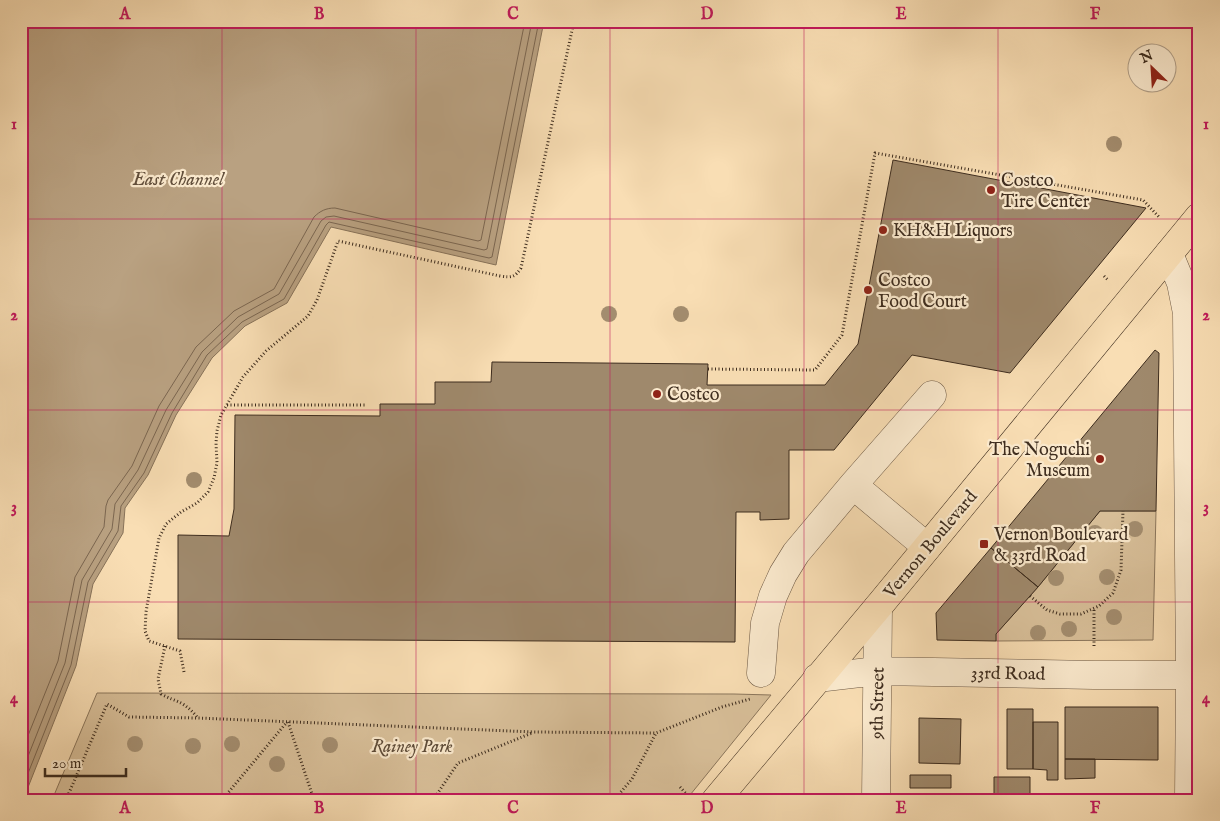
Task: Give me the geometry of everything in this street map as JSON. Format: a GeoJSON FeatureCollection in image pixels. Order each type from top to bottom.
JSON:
{"type":"FeatureCollection","features":[{"type":"Feature","properties":{"kind":"main road","name":"Vernon Boulevard"},"geometry":{"type":"LineString","coordinates":[[716,800],[878,607],[1199,217]]}},
{"type":"Feature","properties":{"kind":"street"},"geometry":{"type":"LineString","coordinates":[[1169,254],[1181,283],[1187,313],[1194,675],[1189,800]]}},
{"type":"Feature","properties":{"kind":"street"},"geometry":{"type":"LineString","coordinates":[[761,673],[765,623],[773,596],[783,574],[796,553],[932,395]]}},
{"type":"Feature","properties":{"kind":"street"},"geometry":{"type":"LineString","coordinates":[[854,485],[927,547]]}},
{"type":"Feature","properties":{"kind":"street","name":"9th Street"},"geometry":{"type":"LineString","coordinates":[[876,800],[878,607]]}},
{"type":"Feature","properties":{"kind":"street","name":"33rd Road"},"geometry":{"type":"LineString","coordinates":[[817,678],[877,671],[1194,675]]}},
{"type":"Feature","properties":{"kind":"path"},"geometry":{"type":"LineString","coordinates":[[184,672],[180,651],[149,641],[145,631],[146,612],[159,538],[166,524],[208,492],[214,478],[217,463],[217,431],[221,415],[243,377],[266,352],[308,316],[317,300],[338,241],[510,278],[517,274],[521,268],[574,21]]}},
{"type":"Feature","properties":{"kind":"path"},"geometry":{"type":"LineString","coordinates":[[708,369],[815,370],[842,335],[875,153],[1143,200],[1160,217]]}},
{"type":"Feature","properties":{"kind":"path"},"geometry":{"type":"LineString","coordinates":[[1104,276],[1108,280]]}},
{"type":"Feature","properties":{"kind":"path"},"geometry":{"type":"LineString","coordinates":[[227,404],[365,405]]}},
{"type":"Feature","properties":{"kind":"path"},"geometry":{"type":"LineString","coordinates":[[1030,596],[1047,610],[1060,614],[1081,614],[1099,606],[1112,592],[1121,570],[1123,511]]}},
{"type":"Feature","properties":{"kind":"path"},"geometry":{"type":"LineString","coordinates":[[1094,608],[1094,646]]}},
{"type":"Feature","properties":{"kind":"path"},"geometry":{"type":"LineString","coordinates":[[164,646],[158,679],[161,694],[181,703],[198,718]]}},
{"type":"Feature","properties":{"kind":"path"},"geometry":{"type":"LineString","coordinates":[[66,800],[107,704],[130,717],[198,718],[534,732],[656,733],[722,706],[750,699]]}},
{"type":"Feature","properties":{"kind":"path"},"geometry":{"type":"LineString","coordinates":[[222,800],[288,722]]}},
{"type":"Feature","properties":{"kind":"path"},"geometry":{"type":"LineString","coordinates":[[288,722],[314,800]]}},
{"type":"Feature","properties":{"kind":"path"},"geometry":{"type":"LineString","coordinates":[[433,800],[458,763],[534,732]]}},
{"type":"Feature","properties":{"kind":"path"},"geometry":{"type":"LineString","coordinates":[[614,800],[632,779],[656,733]]}},
{"type":"Feature","properties":{"kind":"path"},"geometry":{"type":"LineString","coordinates":[[680,787],[691,800]]}},
{"type":"Feature","properties":{"kind":"green space"},"geometry":{"type":"Polygon","coordinates":[[[1100,511],[1156,511],[1153,640],[996,641],[996,634],[1038,587],[1100,511]]]}},
{"type":"Feature","properties":{"kind":"green space","name":"Rainey Park"},"geometry":{"type":"Polygon","coordinates":[[[97,693],[771,695],[686,800],[52,800],[97,693]]]}},
{"type":"Feature","properties":{"kind":"water","name":"East Channel"},"geometry":{"type":"Polygon","coordinates":[[[21,21],[544,21],[496,265],[331,227],[287,303],[245,326],[212,358],[176,415],[148,475],[125,508],[123,533],[93,584],[76,666],[23,800],[21,800],[21,21]]]}},
{"type":"Feature","properties":{"kind":"building","name":"Costco"},"geometry":{"type":"Polygon","coordinates":[[[893,160],[1146,208],[1010,373],[912,355],[834,450],[789,450],[789,519],[760,520],[760,512],[736,512],[735,642],[178,639],[178,535],[229,536],[234,509],[235,415],[380,416],[380,404],[435,404],[435,382],[491,382],[492,362],[708,364],[707,385],[825,385],[858,344],[893,160]]]}},
{"type":"Feature","properties":{"kind":"building"},"geometry":{"type":"Polygon","coordinates":[[[1155,350],[1159,353],[1156,511],[1100,511],[1038,587],[991,548],[1155,350]]]}},
{"type":"Feature","properties":{"kind":"building"},"geometry":{"type":"Polygon","coordinates":[[[991,548],[1038,587],[996,634],[996,641],[937,640],[936,613],[991,548]]]}},
{"type":"Feature","properties":{"kind":"building"},"geometry":{"type":"Polygon","coordinates":[[[1065,707],[1158,707],[1158,760],[1065,759],[1065,707]]]}},
{"type":"Feature","properties":{"kind":"building"},"geometry":{"type":"Polygon","coordinates":[[[1007,709],[1033,709],[1033,769],[1007,769],[1007,709]]]}},
{"type":"Feature","properties":{"kind":"building"},"geometry":{"type":"Polygon","coordinates":[[[919,718],[961,719],[960,764],[919,763],[919,718]]]}},
{"type":"Feature","properties":{"kind":"building"},"geometry":{"type":"Polygon","coordinates":[[[1033,722],[1058,722],[1058,780],[1047,780],[1047,770],[1033,769],[1033,722]]]}},
{"type":"Feature","properties":{"kind":"building"},"geometry":{"type":"Polygon","coordinates":[[[1065,759],[1095,759],[1095,778],[1065,779],[1065,759]]]}},
{"type":"Feature","properties":{"kind":"building"},"geometry":{"type":"Polygon","coordinates":[[[910,775],[951,775],[951,788],[910,788],[910,775]]]}},
{"type":"Feature","properties":{"kind":"building"},"geometry":{"type":"Polygon","coordinates":[[[994,777],[1030,777],[1030,800],[994,800],[994,777]]]}},
{"type":"Feature","properties":{"kind":"place","name":"Costco Tire Center"},"geometry":{"type":"Point","coordinates":[991,190]}},
{"type":"Feature","properties":{"kind":"place","name":"KH&H Liquors"},"geometry":{"type":"Point","coordinates":[883,230]}},
{"type":"Feature","properties":{"kind":"place","name":"Costco Food Court"},"geometry":{"type":"Point","coordinates":[868,290]}},
{"type":"Feature","properties":{"kind":"place","name":"Costco"},"geometry":{"type":"Point","coordinates":[657,394]}},
{"type":"Feature","properties":{"kind":"place","name":"The Noguchi Museum"},"geometry":{"type":"Point","coordinates":[1100,459]}},
{"type":"Feature","properties":{"kind":"place","name":"Vernon Boulevard & 33rd Road"},"geometry":{"type":"Point","coordinates":[984,544]}}]}
